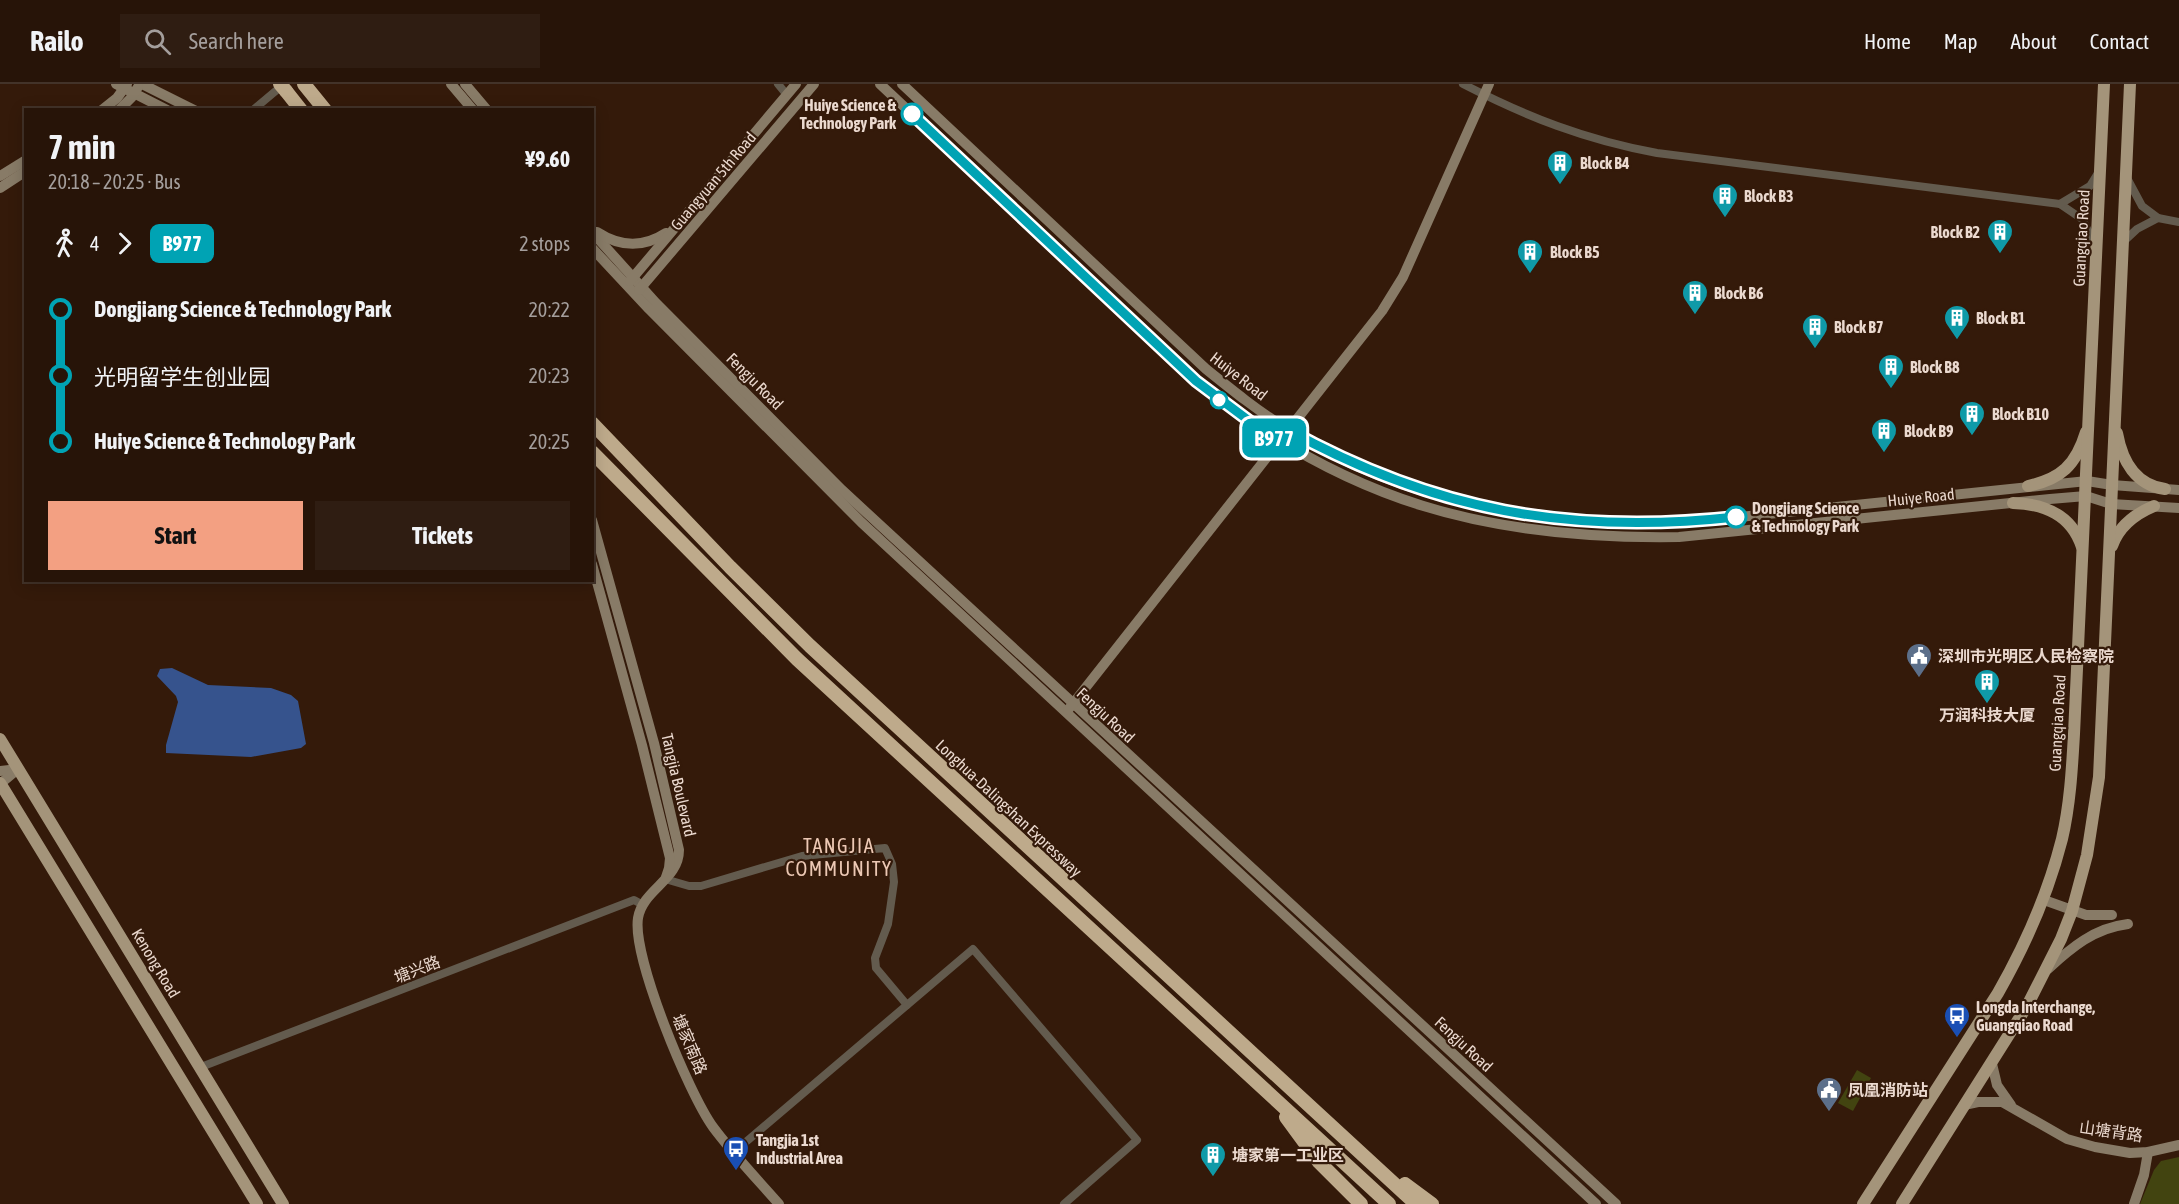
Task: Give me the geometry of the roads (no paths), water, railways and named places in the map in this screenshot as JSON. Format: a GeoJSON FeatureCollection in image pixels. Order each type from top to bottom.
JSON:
{"type":"FeatureCollection","features":[{"type":"Feature","properties":{"kind":"highway"},"geometry":{"type":"LineString","coordinates":[[305,85],[323,108]]}},
{"type":"Feature","properties":{"kind":"highway"},"geometry":{"type":"LineString","coordinates":[[284,86],[300,108]]}},
{"type":"Feature","properties":{"kind":"highway","name":"Longhua-Dalingshan Expressway"},"geometry":{"type":"LineString","coordinates":[[594,425],[810,646],[1416,1204]]}},
{"type":"Feature","properties":{"kind":"highway","name":"Longhua-Dalingshan Expressway"},"geometry":{"type":"LineString","coordinates":[[597,457],[797,659],[1389,1204]]}},
{"type":"Feature","properties":{"kind":"highway"},"geometry":{"type":"LineString","coordinates":[[1267,1092],[1319,1162],[1361,1204]]}},
{"type":"Feature","properties":{"kind":"highway"},"geometry":{"type":"LineString","coordinates":[[1314,1110],[1432,1204]]}},
{"type":"Feature","properties":{"kind":"main road","name":"Guangqiao Road"},"geometry":{"type":"LineString","coordinates":[[1863,1204],[1998,993],[2020,953],[2044,900],[2062,838],[2068,803],[2087,482],[2104,84]]}},
{"type":"Feature","properties":{"kind":"main road"},"geometry":{"type":"LineString","coordinates":[[1902,1204],[2027,1006],[2045,972],[2072,910],[2087,855],[2099,777],[2130,84]]}},
{"type":"Feature","properties":{"kind":"main road"},"geometry":{"type":"LineString","coordinates":[[2028,486],[2054,479],[2062,473],[2077,453],[2089,422]]}},
{"type":"Feature","properties":{"kind":"main road"},"geometry":{"type":"LineString","coordinates":[[2115,422],[2118,440],[2132,472],[2150,486],[2165,489]]}},
{"type":"Feature","properties":{"kind":"main road"},"geometry":{"type":"LineString","coordinates":[[2013,503],[2037,505],[2056,512],[2075,530],[2083,552]]}},
{"type":"Feature","properties":{"kind":"main road"},"geometry":{"type":"LineString","coordinates":[[2109,553],[2121,529],[2130,519],[2154,507]]}},
{"type":"Feature","properties":{"kind":"main road","name":"Kenong Road"},"geometry":{"type":"LineString","coordinates":[[0,739],[283,1204]]}},
{"type":"Feature","properties":{"kind":"main road"},"geometry":{"type":"LineString","coordinates":[[0,784],[257,1204]]}},
{"type":"Feature","properties":{"kind":"street"},"geometry":{"type":"LineString","coordinates":[[451,84],[471,108]]}},
{"type":"Feature","properties":{"kind":"street"},"geometry":{"type":"LineString","coordinates":[[465,84],[485,108]]}},
{"type":"Feature","properties":{"kind":"street"},"geometry":{"type":"LineString","coordinates":[[778,84],[787,95]]}},
{"type":"Feature","properties":{"kind":"street","name":"Guangyuan 5th Road"},"geometry":{"type":"LineString","coordinates":[[634,286],[676,226],[796,84]]}},
{"type":"Feature","properties":{"kind":"street","name":"Guangyuan 5th Road"},"geometry":{"type":"LineString","coordinates":[[634,286],[814,84]]}},
{"type":"Feature","properties":{"kind":"street","name":"Huiye Road"},"geometry":{"type":"LineString","coordinates":[[880,84],[1196,381],[1279,441],[1332,470],[1419,506],[1500,526],[1580,536],[1628,538],[1679,537],[2086,496],[2111,504],[2179,508]]}},
{"type":"Feature","properties":{"kind":"street","name":"Huiye Road"},"geometry":{"type":"LineString","coordinates":[[902,84],[1206,369],[1288,430],[1348,462],[1424,491],[1502,511],[1581,521],[1628,523],[1678,522],[2087,482],[2179,490]]}},
{"type":"Feature","properties":{"kind":"street"},"geometry":{"type":"LineString","coordinates":[[1463,84],[1568,131],[1612,145],[1657,153],[2060,204],[2082,219],[2096,246]]}},
{"type":"Feature","properties":{"kind":"street"},"geometry":{"type":"LineString","coordinates":[[1069,709],[1382,311],[1403,277],[1489,84]]}},
{"type":"Feature","properties":{"kind":"street"},"geometry":{"type":"LineString","coordinates":[[104,108],[131,86]]}},
{"type":"Feature","properties":{"kind":"street"},"geometry":{"type":"LineString","coordinates":[[120,108],[131,86]]}},
{"type":"Feature","properties":{"kind":"street"},"geometry":{"type":"LineString","coordinates":[[131,86],[164,108]]}},
{"type":"Feature","properties":{"kind":"street"},"geometry":{"type":"LineString","coordinates":[[131,86],[189,108]]}},
{"type":"Feature","properties":{"kind":"street"},"geometry":{"type":"LineString","coordinates":[[256,108],[284,86]]}},
{"type":"Feature","properties":{"kind":"street"},"geometry":{"type":"LineString","coordinates":[[0,176],[24,161]]}},
{"type":"Feature","properties":{"kind":"street"},"geometry":{"type":"LineString","coordinates":[[2060,204],[2090,186],[2101,170]]}},
{"type":"Feature","properties":{"kind":"street"},"geometry":{"type":"LineString","coordinates":[[0,188],[24,172]]}},
{"type":"Feature","properties":{"kind":"street"},"geometry":{"type":"LineString","coordinates":[[2126,177],[2142,206],[2158,218],[2179,222]]}},
{"type":"Feature","properties":{"kind":"street"},"geometry":{"type":"LineString","coordinates":[[2123,242],[2137,229],[2158,218]]}},
{"type":"Feature","properties":{"kind":"street"},"geometry":{"type":"LineString","coordinates":[[594,231],[613,242],[632,245],[649,242],[676,226]]}},
{"type":"Feature","properties":{"kind":"street","name":"Fengju Road"},"geometry":{"type":"LineString","coordinates":[[594,233],[634,286]]}},
{"type":"Feature","properties":{"kind":"street","name":"Fengju Road"},"geometry":{"type":"LineString","coordinates":[[594,250],[634,286],[837,499],[1616,1204]]}},
{"type":"Feature","properties":{"kind":"street","name":"Tangjia Boulevard"},"geometry":{"type":"LineString","coordinates":[[594,527],[654,742],[679,850],[677,865],[666,879]]}},
{"type":"Feature","properties":{"kind":"street","name":"Tangjia Boulevard"},"geometry":{"type":"LineString","coordinates":[[594,571],[642,745],[670,858],[666,879]]}},
{"type":"Feature","properties":{"kind":"street","name":"Fengju Road"},"geometry":{"type":"LineString","coordinates":[[1069,709],[1596,1204]]}},
{"type":"Feature","properties":{"kind":"street"},"geometry":{"type":"LineString","coordinates":[[0,771],[18,769]]}},
{"type":"Feature","properties":{"kind":"street"},"geometry":{"type":"LineString","coordinates":[[0,784],[18,769]]}},
{"type":"Feature","properties":{"kind":"street"},"geometry":{"type":"LineString","coordinates":[[643,905],[666,879],[689,886],[701,886],[802,856],[885,848],[892,864],[894,882],[888,924],[875,958],[876,968],[907,1005]]}},
{"type":"Feature","properties":{"kind":"street","name":"塘兴路"},"geometry":{"type":"LineString","coordinates":[[201,1067],[633,900],[643,905]]}},
{"type":"Feature","properties":{"kind":"street"},"geometry":{"type":"LineString","coordinates":[[2044,900],[2097,916],[2112,915]]}},
{"type":"Feature","properties":{"kind":"street","name":"塘家南路"},"geometry":{"type":"LineString","coordinates":[[643,905],[639,917],[639,949],[657,1005],[699,1105],[713,1128],[779,1204]]}},
{"type":"Feature","properties":{"kind":"street"},"geometry":{"type":"LineString","coordinates":[[2045,972],[2068,951],[2091,935],[2127,924]]}},
{"type":"Feature","properties":{"kind":"street"},"geometry":{"type":"LineString","coordinates":[[734,1152],[973,949],[1137,1140],[1064,1204]]}},
{"type":"Feature","properties":{"kind":"street"},"geometry":{"type":"LineString","coordinates":[[1992,1064],[2000,1092],[2011,1105]]}},
{"type":"Feature","properties":{"kind":"street"},"geometry":{"type":"LineString","coordinates":[[1965,1105],[1978,1101],[1996,1100],[2011,1105]]}},
{"type":"Feature","properties":{"kind":"street","name":"山塘背路"},"geometry":{"type":"LineString","coordinates":[[2011,1105],[2067,1140],[2118,1151],[2148,1152],[2179,1145]]}},
{"type":"Feature","properties":{"kind":"street"},"geometry":{"type":"LineString","coordinates":[[2134,1204],[2144,1175],[2148,1152]]}},
{"type":"Feature","properties":{"kind":"water"},"geometry":{"type":"Polygon","coordinates":[[[172,668],[208,685],[271,688],[291,695],[298,701],[306,744],[301,748],[251,757],[166,753],[166,745],[178,702],[176,696],[157,676],[160,669],[172,668]]]}},
{"type":"Feature","properties":{"kind":"place","name":"Huiye Science & Technology Park"},"geometry":{"type":"Point","coordinates":[912,114]}},
{"type":"Feature","properties":{"kind":"place","name":"Block B4"},"geometry":{"type":"Point","coordinates":[1560,186]}},
{"type":"Feature","properties":{"kind":"place","name":"Block B3"},"geometry":{"type":"Point","coordinates":[1725,219]}},
{"type":"Feature","properties":{"kind":"place","name":"Block B2"},"geometry":{"type":"Point","coordinates":[2000,255]}},
{"type":"Feature","properties":{"kind":"place","name":"Block B5"},"geometry":{"type":"Point","coordinates":[1530,275]}},
{"type":"Feature","properties":{"kind":"place","name":"Block B6"},"geometry":{"type":"Point","coordinates":[1695,316]}},
{"type":"Feature","properties":{"kind":"place","name":"Block B1"},"geometry":{"type":"Point","coordinates":[1957,341]}},
{"type":"Feature","properties":{"kind":"place","name":"Block B7"},"geometry":{"type":"Point","coordinates":[1815,350]}},
{"type":"Feature","properties":{"kind":"place","name":"Block B8"},"geometry":{"type":"Point","coordinates":[1891,390]}},
{"type":"Feature","properties":{"kind":"place","name":"Block B10"},"geometry":{"type":"Point","coordinates":[1972,437]}},
{"type":"Feature","properties":{"kind":"place","name":"Block B9"},"geometry":{"type":"Point","coordinates":[1884,454]}},
{"type":"Feature","properties":{"kind":"place","name":"Dongjiang Science & Technology Park"},"geometry":{"type":"Point","coordinates":[1736,517]}},
{"type":"Feature","properties":{"kind":"place","name":"深圳市光明区人民检察院"},"geometry":{"type":"Point","coordinates":[1919,679]}},
{"type":"Feature","properties":{"kind":"place","name":"万润科技大厦"},"geometry":{"type":"Point","coordinates":[1987,705]}},
{"type":"Feature","properties":{"kind":"place","name":"Longda Interchange, Guangqiao Road"},"geometry":{"type":"Point","coordinates":[1957,1039]}},
{"type":"Feature","properties":{"kind":"place","name":"凤凰消防站"},"geometry":{"type":"Point","coordinates":[1829,1113]}},
{"type":"Feature","properties":{"kind":"place","name":"Tangjia 1st Industrial Area"},"geometry":{"type":"Point","coordinates":[736,1172]}},
{"type":"Feature","properties":{"kind":"place","name":"塘家第一工业区"},"geometry":{"type":"Point","coordinates":[1213,1178]}},
{"type":"Feature","properties":{"kind":"district","name":"TANGJIA COMMUNITY"},"geometry":{"type":"Point","coordinates":[839,856]}}]}
